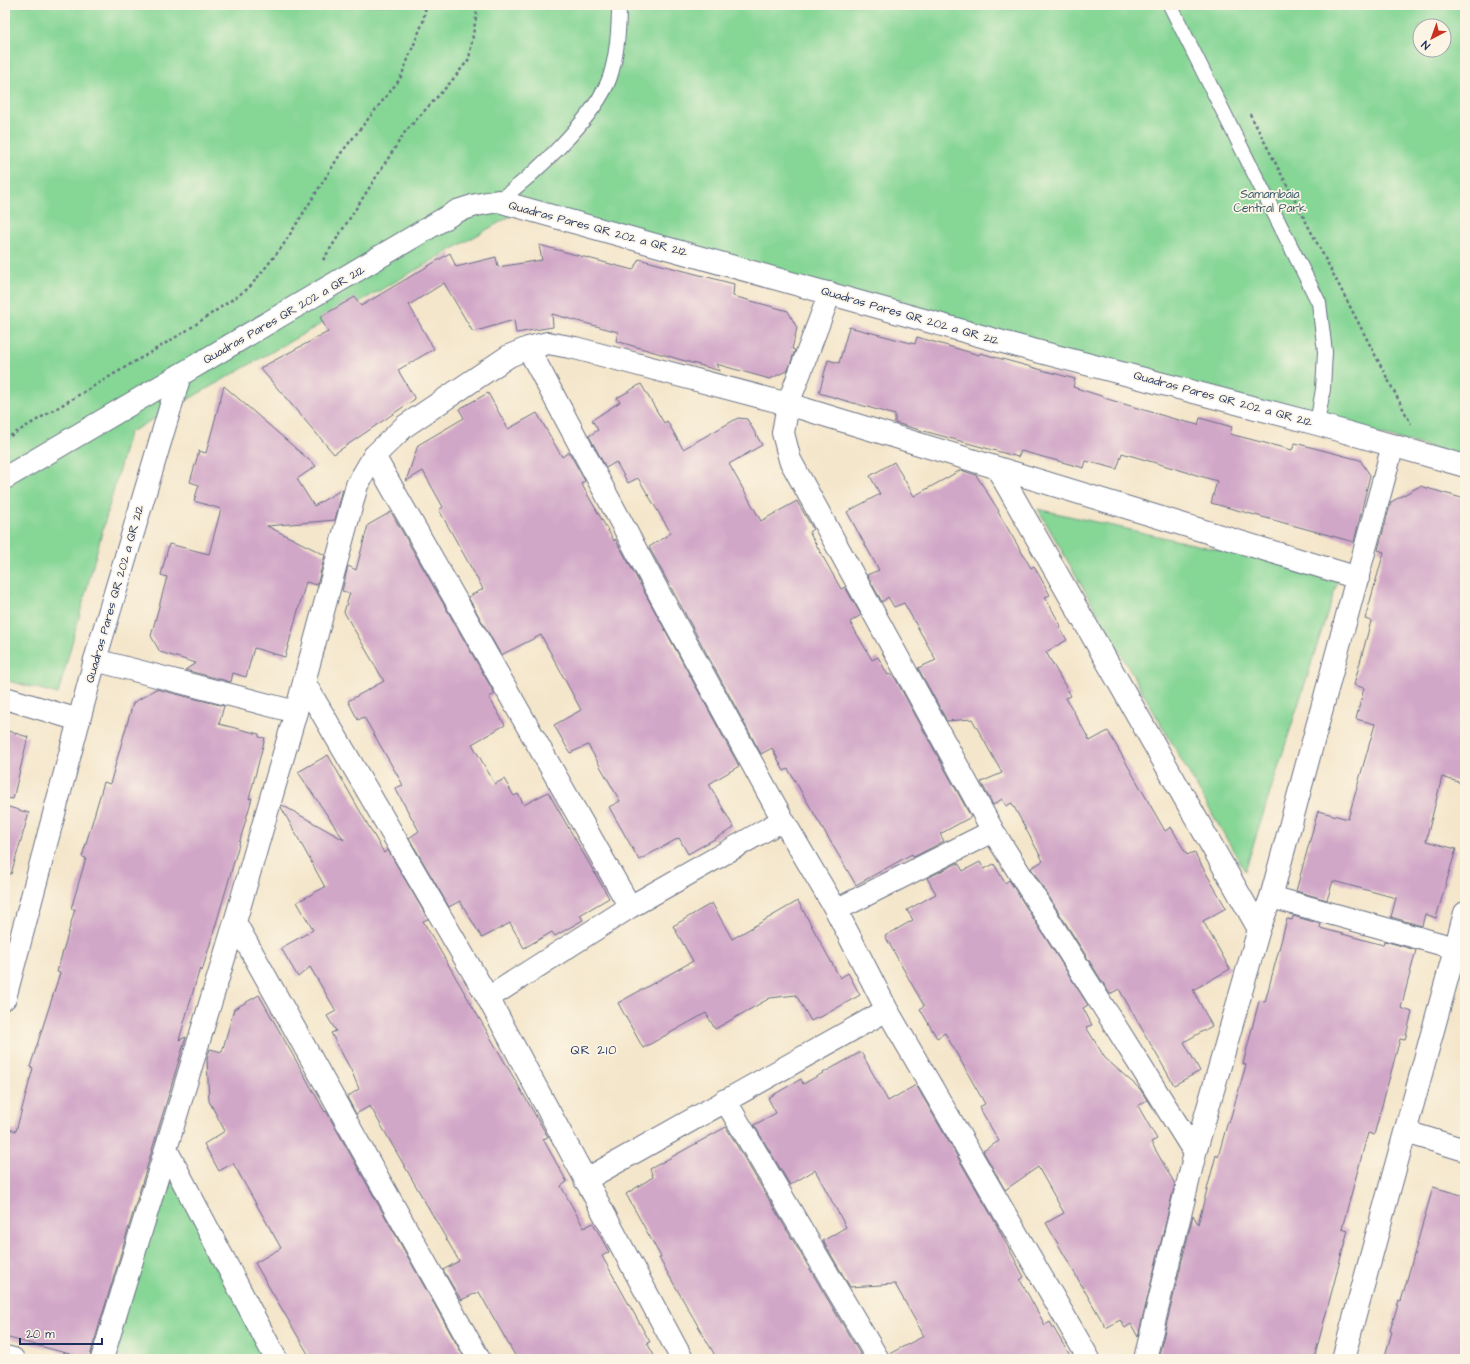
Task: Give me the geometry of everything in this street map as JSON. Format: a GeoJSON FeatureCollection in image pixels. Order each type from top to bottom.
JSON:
{"type":"FeatureCollection","features":[{"type":"Feature","properties":{"kind":"street","name":"Quadras Pares QR 202 a QR 212"},"geometry":{"type":"LineString","coordinates":[[5,998],[95,660],[180,376],[457,212],[476,205],[498,201],[1010,344],[1317,424],[1465,466]]}},
{"type":"Feature","properties":{"kind":"street"},"geometry":{"type":"LineString","coordinates":[[830,293],[788,404],[783,432],[790,460],[993,831],[1195,1153]]}},
{"type":"Feature","properties":{"kind":"street"},"geometry":{"type":"LineString","coordinates":[[102,1359],[235,922],[296,712],[357,485],[374,456],[405,426],[509,356],[528,348],[548,343],[575,348],[788,404],[1358,578]]}},
{"type":"Feature","properties":{"kind":"street"},"geometry":{"type":"LineString","coordinates":[[528,348],[667,608],[783,820],[836,910],[887,1010],[1089,1359]]}},
{"type":"Feature","properties":{"kind":"street"},"geometry":{"type":"LineString","coordinates":[[5,478],[180,376]]}},
{"type":"Feature","properties":{"kind":"street"},"geometry":{"type":"LineString","coordinates":[[1145,1359],[1195,1153],[1259,929],[1271,898],[1393,445]]}},
{"type":"Feature","properties":{"kind":"street"},"geometry":{"type":"LineString","coordinates":[[374,456],[630,907]]}},
{"type":"Feature","properties":{"kind":"street"},"geometry":{"type":"LineString","coordinates":[[997,468],[1259,929]]}},
{"type":"Feature","properties":{"kind":"street"},"geometry":{"type":"LineString","coordinates":[[95,660],[296,712]]}},
{"type":"Feature","properties":{"kind":"street"},"geometry":{"type":"LineString","coordinates":[[304,682],[488,998],[682,1359]]}},
{"type":"Feature","properties":{"kind":"street"},"geometry":{"type":"LineString","coordinates":[[5,698],[79,720]]}},
{"type":"Feature","properties":{"kind":"street"},"geometry":{"type":"LineString","coordinates":[[488,998],[630,907],[783,820]]}},
{"type":"Feature","properties":{"kind":"street"},"geometry":{"type":"LineString","coordinates":[[836,910],[993,831]]}},
{"type":"Feature","properties":{"kind":"street"},"geometry":{"type":"LineString","coordinates":[[1271,898],[1455,948]]}},
{"type":"Feature","properties":{"kind":"street"},"geometry":{"type":"LineString","coordinates":[[1343,1359],[1465,913]]}},
{"type":"Feature","properties":{"kind":"street"},"geometry":{"type":"LineString","coordinates":[[235,922],[479,1359]]}},
{"type":"Feature","properties":{"kind":"street"},"geometry":{"type":"LineString","coordinates":[[585,1180],[887,1010]]}},
{"type":"Feature","properties":{"kind":"street"},"geometry":{"type":"LineString","coordinates":[[725,1100],[878,1359]]}},
{"type":"Feature","properties":{"kind":"street"},"geometry":{"type":"LineString","coordinates":[[1406,1132],[1465,1150]]}},
{"type":"Feature","properties":{"kind":"street"},"geometry":{"type":"LineString","coordinates":[[166,1149],[276,1359]]}},
{"type":"Feature","properties":{"kind":"street"},"geometry":{"type":"LineString","coordinates":[[5,1357],[13,1359]]}},
{"type":"Feature","properties":{"kind":"lane"},"geometry":{"type":"LineString","coordinates":[[498,201],[554,153],[592,109],[610,78],[618,34],[619,5]]}},
{"type":"Feature","properties":{"kind":"lane"},"geometry":{"type":"LineString","coordinates":[[1170,5],[1319,303],[1325,352],[1323,389],[1317,424]]}},
{"type":"Feature","properties":{"kind":"path"},"geometry":{"type":"LineString","coordinates":[[5,439],[186,331],[249,288],[282,247],[341,153],[400,79],[423,22],[426,5]]}},
{"type":"Feature","properties":{"kind":"path"},"geometry":{"type":"LineString","coordinates":[[319,266],[405,132],[450,83],[469,59],[478,5]]}},
{"type":"Feature","properties":{"kind":"path"},"geometry":{"type":"LineString","coordinates":[[1249,110],[1412,426]]}},
{"type":"Feature","properties":{"kind":"green space","name":"Samambaia Central Park"},"geometry":{"type":"Polygon","coordinates":[[[5,5],[1465,5],[1465,456],[516,213],[129,433],[58,694],[5,680],[5,5]]]}},
{"type":"Feature","properties":{"kind":"green space"},"geometry":{"type":"Polygon","coordinates":[[[1038,509],[1339,577],[1245,871],[1038,509]]]}},
{"type":"Feature","properties":{"kind":"green space"},"geometry":{"type":"Polygon","coordinates":[[[168,1159],[274,1359],[104,1359],[168,1159]]]}},
{"type":"Feature","properties":{"kind":"building"},"geometry":{"type":"Polygon","coordinates":[[[539,245],[633,270],[639,259],[734,284],[733,296],[788,311],[797,328],[792,349],[795,350],[788,370],[770,379],[716,364],[720,371],[616,341],[618,332],[552,314],[553,327],[516,333],[514,320],[473,332],[444,283],[409,305],[434,349],[398,370],[415,399],[334,454],[260,368],[328,332],[320,317],[355,297],[361,306],[450,253],[456,267],[496,257],[498,267],[542,260],[539,245]]]}},
{"type":"Feature","properties":{"kind":"building"},"geometry":{"type":"Polygon","coordinates":[[[849,327],[915,344],[917,337],[979,355],[980,353],[1075,379],[1073,387],[1171,418],[1198,425],[1200,418],[1232,427],[1230,434],[1292,450],[1295,443],[1360,460],[1370,475],[1354,542],[1211,503],[1217,481],[1122,453],[1117,469],[1086,461],[1084,468],[1021,451],[1018,457],[895,423],[895,415],[819,393],[828,360],[839,363],[849,327]]]}},
{"type":"Feature","properties":{"kind":"building"},"geometry":{"type":"Polygon","coordinates":[[[641,384],[664,423],[667,421],[683,449],[738,418],[747,419],[762,445],[729,464],[761,521],[797,501],[813,529],[809,532],[841,589],[845,587],[861,615],[850,622],[872,660],[878,657],[888,675],[891,674],[895,678],[971,817],[940,834],[944,841],[914,857],[912,854],[856,885],[788,769],[784,771],[772,748],[761,754],[649,547],[671,533],[638,478],[628,483],[616,462],[606,468],[589,436],[598,430],[592,420],[620,402],[617,398],[641,384]]]}},
{"type":"Feature","properties":{"kind":"building"},"geometry":{"type":"Polygon","coordinates":[[[224,386],[316,466],[297,479],[314,506],[343,489],[335,520],[267,526],[325,555],[317,585],[306,582],[285,657],[254,648],[246,677],[233,673],[231,682],[185,670],[196,663],[160,652],[151,636],[167,577],[161,575],[169,544],[209,554],[221,509],[194,501],[199,485],[190,482],[199,451],[206,453],[224,386]]]}},
{"type":"Feature","properties":{"kind":"building"},"geometry":{"type":"Polygon","coordinates":[[[488,393],[508,429],[537,413],[562,457],[569,452],[585,481],[581,483],[614,541],[615,539],[627,560],[739,766],[709,784],[734,828],[688,854],[679,838],[639,860],[609,807],[620,801],[588,745],[570,753],[554,725],[581,710],[541,635],[501,655],[468,597],[483,589],[439,510],[443,507],[423,471],[406,481],[418,445],[464,418],[459,409],[488,393]]]}},
{"type":"Feature","properties":{"kind":"building"},"geometry":{"type":"Polygon","coordinates":[[[894,462],[914,496],[961,470],[976,475],[999,511],[998,512],[1031,568],[1034,566],[1050,595],[1045,597],[1061,626],[1059,627],[1067,640],[1046,652],[1071,696],[1066,698],[1090,741],[1108,731],[1165,831],[1171,827],[1187,855],[1194,852],[1226,908],[1203,921],[1230,969],[1193,990],[1212,1026],[1184,1042],[1200,1071],[1174,1085],[1119,989],[1110,994],[1031,868],[1043,861],[1012,803],[1006,806],[1002,799],[993,805],[981,782],[1002,773],[972,719],[947,721],[918,668],[936,660],[904,603],[894,607],[888,597],[882,602],[867,575],[879,570],[847,512],[880,494],[870,476],[894,462]]]}},
{"type":"Feature","properties":{"kind":"building"},"geometry":{"type":"Polygon","coordinates":[[[1420,486],[1465,499],[1465,784],[1442,777],[1426,841],[1456,849],[1436,918],[1425,914],[1422,926],[1391,917],[1396,898],[1333,881],[1327,900],[1296,891],[1318,811],[1348,819],[1375,724],[1356,719],[1364,688],[1354,685],[1371,621],[1365,619],[1384,552],[1378,550],[1391,502],[1420,486]]]}},
{"type":"Feature","properties":{"kind":"building"},"geometry":{"type":"Polygon","coordinates":[[[391,512],[495,694],[489,697],[505,725],[472,744],[495,784],[504,779],[514,796],[518,794],[524,805],[548,792],[609,898],[580,915],[583,920],[555,936],[552,932],[524,948],[510,923],[482,938],[460,901],[449,907],[409,838],[419,831],[395,788],[403,785],[364,717],[358,720],[348,701],[384,681],[344,612],[350,593],[342,591],[348,566],[356,570],[368,525],[391,512]]]}},
{"type":"Feature","properties":{"kind":"building"},"geometry":{"type":"Polygon","coordinates":[[[156,689],[224,706],[219,724],[259,734],[259,737],[265,738],[249,799],[252,798],[228,883],[202,971],[200,968],[179,1040],[186,1037],[89,1359],[5,1337],[5,1128],[16,1131],[33,1068],[30,1067],[60,973],[57,972],[75,909],[71,909],[86,858],[82,857],[104,782],[110,784],[133,703],[156,689]]]}},
{"type":"Feature","properties":{"kind":"building"},"geometry":{"type":"Polygon","coordinates":[[[5,730],[28,737],[13,799],[5,798],[5,730]]]}},
{"type":"Feature","properties":{"kind":"building"},"geometry":{"type":"Polygon","coordinates":[[[328,755],[384,853],[388,850],[428,919],[423,921],[548,1137],[543,1139],[567,1182],[561,1186],[584,1228],[593,1223],[609,1252],[602,1256],[650,1342],[647,1343],[656,1359],[517,1359],[479,1292],[461,1300],[443,1270],[459,1261],[370,1106],[356,1114],[347,1097],[359,1089],[352,1072],[331,1033],[336,1031],[327,1016],[336,1011],[310,967],[298,977],[281,948],[313,930],[297,902],[325,887],[281,807],[282,805],[344,840],[298,772],[328,755]]]}},
{"type":"Feature","properties":{"kind":"building"},"geometry":{"type":"Polygon","coordinates":[[[5,806],[29,813],[11,874],[5,873],[5,806]]]}},
{"type":"Feature","properties":{"kind":"building"},"geometry":{"type":"Polygon","coordinates":[[[980,862],[984,869],[994,864],[1005,883],[1009,880],[1088,1005],[1083,1008],[1092,1025],[1086,1027],[1105,1058],[1140,1089],[1147,1100],[1138,1106],[1157,1139],[1151,1142],[1175,1184],[1138,1337],[1131,1324],[1125,1328],[1120,1320],[1106,1328],[1046,1223],[1064,1213],[1038,1167],[1005,1190],[983,1151],[999,1141],[979,1107],[985,1104],[945,1033],[937,1038],[920,1009],[924,1006],[885,936],[913,920],[907,910],[936,894],[927,878],[958,863],[963,871],[980,862]]]}},
{"type":"Feature","properties":{"kind":"building"},"geometry":{"type":"Polygon","coordinates":[[[798,901],[840,978],[848,973],[860,995],[811,1021],[796,995],[770,998],[715,1029],[706,1013],[643,1048],[618,1003],[693,961],[673,926],[712,903],[732,939],[798,901]]]}},
{"type":"Feature","properties":{"kind":"building"},"geometry":{"type":"Polygon","coordinates":[[[1293,916],[1321,924],[1320,928],[1383,945],[1384,941],[1416,950],[1401,1008],[1412,1012],[1405,1040],[1400,1039],[1374,1135],[1368,1133],[1342,1228],[1348,1230],[1314,1359],[1158,1359],[1193,1215],[1198,1224],[1216,1155],[1218,1157],[1246,1065],[1243,1064],[1259,1001],[1265,1002],[1287,919],[1292,920],[1293,916]]]}},
{"type":"Feature","properties":{"kind":"building"},"geometry":{"type":"Polygon","coordinates":[[[259,995],[465,1359],[311,1359],[255,1263],[281,1248],[233,1163],[219,1171],[204,1144],[225,1131],[209,1101],[207,1059],[210,1049],[222,1052],[234,1009],[259,995]]]}},
{"type":"Feature","properties":{"kind":"building"},"geometry":{"type":"Polygon","coordinates":[[[861,1052],[888,1101],[916,1085],[994,1220],[1024,1277],[1020,1280],[1045,1325],[1050,1322],[1072,1359],[890,1359],[889,1354],[924,1336],[895,1284],[850,1287],[823,1241],[846,1227],[815,1170],[790,1185],[754,1125],[776,1113],[768,1098],[801,1079],[803,1084],[861,1052]]]}},
{"type":"Feature","properties":{"kind":"building"},"geometry":{"type":"Polygon","coordinates":[[[726,1127],[863,1359],[717,1359],[659,1258],[661,1257],[626,1194],[653,1177],[650,1169],[726,1127]]]}},
{"type":"Feature","properties":{"kind":"building"},"geometry":{"type":"Polygon","coordinates":[[[1433,1187],[1465,1196],[1465,1359],[1384,1359],[1392,1332],[1390,1331],[1399,1300],[1401,1301],[1433,1187]]]}},
{"type":"Feature","properties":{"kind":"district","name":"QR 210"},"geometry":{"type":"Point","coordinates":[594,1050]}}]}
